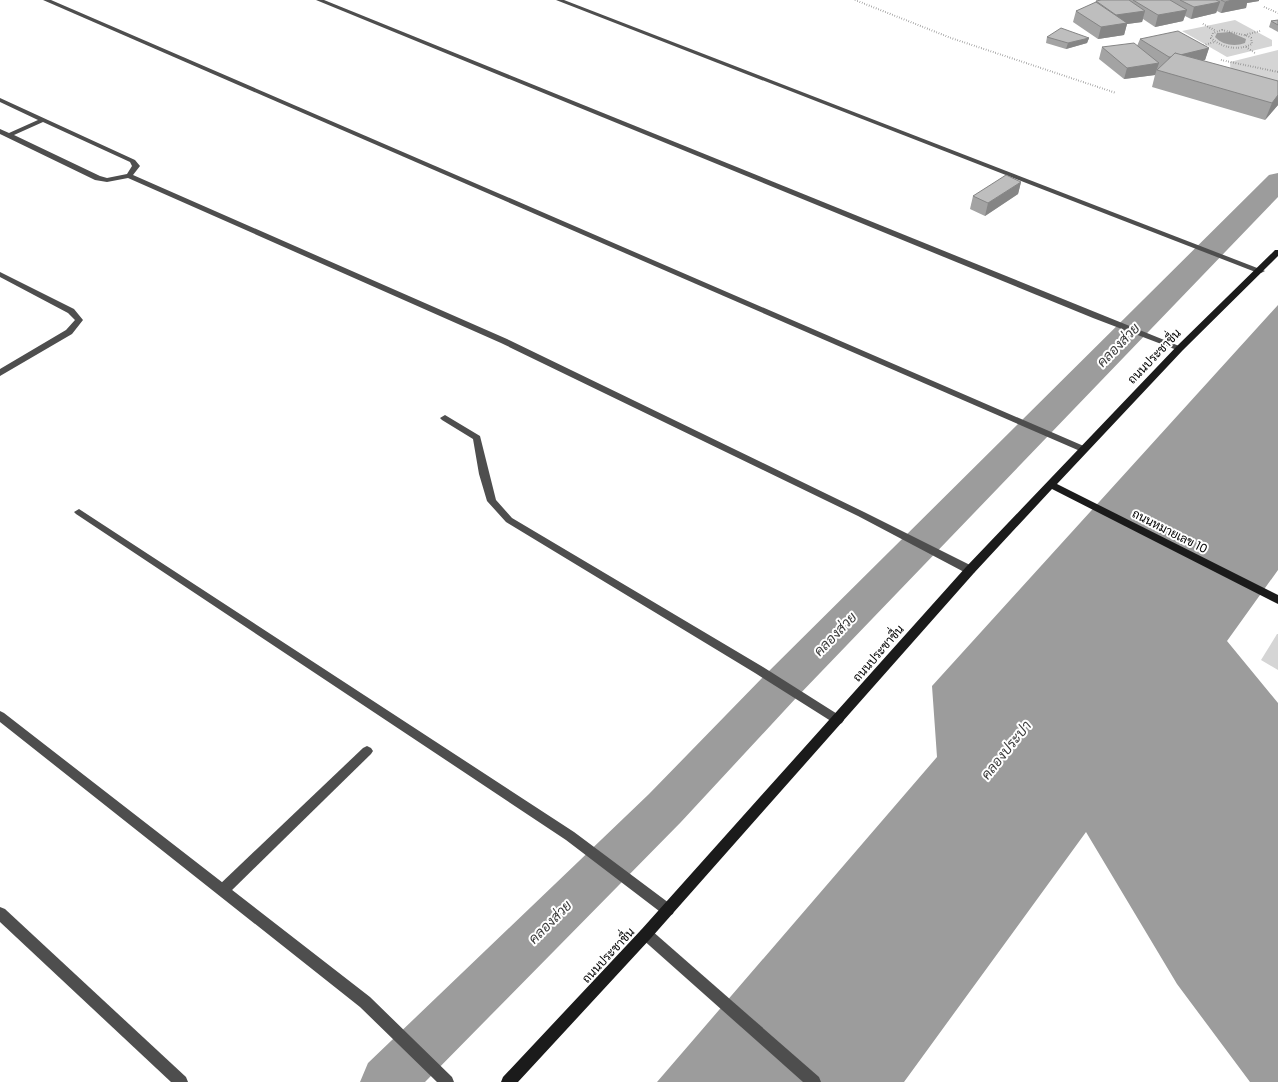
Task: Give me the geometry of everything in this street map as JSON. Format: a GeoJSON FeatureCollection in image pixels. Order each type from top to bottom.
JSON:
{"type":"FeatureCollection","features":[{"type":"Feature","properties":{"kind":"main road","name":"ถนนประชาชื่น"},"geometry":{"type":"LineString","coordinates":[[508,1082],[668,910],[970,570],[1180,348],[1261,271],[1278,252]]}},
{"type":"Feature","properties":{"kind":"main road","name":"ถนนหมายเลข 10"},"geometry":{"type":"LineString","coordinates":[[1050,484],[1278,600]]}},
{"type":"Feature","properties":{"kind":"street"},"geometry":{"type":"LineString","coordinates":[[46,0],[1083,449]]}},
{"type":"Feature","properties":{"kind":"street"},"geometry":{"type":"LineString","coordinates":[[319,0],[1096,316],[1180,348]]}},
{"type":"Feature","properties":{"kind":"street"},"geometry":{"type":"LineString","coordinates":[[559,0],[1261,271]]}},
{"type":"Feature","properties":{"kind":"street"},"geometry":{"type":"LineString","coordinates":[[0,100],[133,161],[136,166],[129,176]]}},
{"type":"Feature","properties":{"kind":"street"},"geometry":{"type":"LineString","coordinates":[[9,135],[43,120]]}},
{"type":"Feature","properties":{"kind":"street"},"geometry":{"type":"LineString","coordinates":[[0,131],[98,178],[107,180],[129,176],[504,341],[878,523],[970,570]]}},
{"type":"Feature","properties":{"kind":"street"},"geometry":{"type":"LineString","coordinates":[[0,274],[71,311],[79,320],[69,332],[0,373]]}},
{"type":"Feature","properties":{"kind":"street"},"geometry":{"type":"LineString","coordinates":[[445,418],[477,438],[484,474],[492,501],[509,520],[759,670],[792,693],[838,720]]}},
{"type":"Feature","properties":{"kind":"street"},"geometry":{"type":"LineString","coordinates":[[79,512],[570,836],[668,910]]}},
{"type":"Feature","properties":{"kind":"street"},"geometry":{"type":"LineString","coordinates":[[0,716],[365,1002],[447,1082]]}},
{"type":"Feature","properties":{"kind":"street"},"geometry":{"type":"LineString","coordinates":[[223,890],[368,751]]}},
{"type":"Feature","properties":{"kind":"street"},"geometry":{"type":"LineString","coordinates":[[0,914],[181,1082]]}},
{"type":"Feature","properties":{"kind":"street"},"geometry":{"type":"LineString","coordinates":[[646,934],[814,1082]]}},
{"type":"Feature","properties":{"kind":"path"},"geometry":{"type":"LineString","coordinates":[[854,0],[951,38],[1116,93]]}},
{"type":"Feature","properties":{"kind":"path"},"geometry":{"type":"LineString","coordinates":[[1264,8],[1278,13]]}},
{"type":"Feature","properties":{"kind":"path"},"geometry":{"type":"LineString","coordinates":[[1200,46],[1215,42],[1232,47],[1245,47],[1252,44],[1252,41],[1245,35],[1229,31],[1217,31],[1203,24]]}},
{"type":"Feature","properties":{"kind":"path"},"geometry":{"type":"LineString","coordinates":[[1245,35],[1260,30]]}},
{"type":"Feature","properties":{"kind":"path"},"geometry":{"type":"LineString","coordinates":[[1215,42],[1210,35],[1217,31]]}},
{"type":"Feature","properties":{"kind":"path"},"geometry":{"type":"LineString","coordinates":[[1245,47],[1255,53]]}},
{"type":"Feature","properties":{"kind":"path"},"geometry":{"type":"LineString","coordinates":[[1221,60],[1278,72]]}},
{"type":"Feature","properties":{"kind":"shaded area"},"geometry":{"type":"Polygon","coordinates":[[[1235,20],[1272,40],[1272,46],[1227,57],[1182,31],[1235,20]]]}},
{"type":"Feature","properties":{"kind":"shaded area"},"geometry":{"type":"Polygon","coordinates":[[[1278,50],[1278,92],[1231,77],[1230,62],[1278,50]]]}},
{"type":"Feature","properties":{"kind":"shaded area"},"geometry":{"type":"Polygon","coordinates":[[[1278,634],[1278,670],[1261,660],[1278,634]]]}},
{"type":"Feature","properties":{"kind":"water"},"geometry":{"type":"Polygon","coordinates":[[[1230,32],[1246,39],[1245,43],[1229,44],[1221,42],[1215,37],[1217,33],[1230,32]]]}},
{"type":"Feature","properties":{"kind":"water","name":"คลองประปา"},"geometry":{"type":"Polygon","coordinates":[[[1278,305],[1278,570],[1227,641],[1278,703],[1278,1082],[1250,1082],[1177,984],[1086,832],[904,1082],[657,1082],[937,757],[932,686],[1278,305]]]}},
{"type":"Feature","properties":{"kind":"building"},"geometry":{"type":"Polygon","coordinates":[[[1129,0],[1145,11],[1116,15],[1096,1],[1129,0]]]}},
{"type":"Feature","properties":{"kind":"building"},"geometry":{"type":"Polygon","coordinates":[[[1133,0],[1170,0],[1187,10],[1158,15],[1133,0]]]}},
{"type":"Feature","properties":{"kind":"building"},"geometry":{"type":"Polygon","coordinates":[[[1180,0],[1216,0],[1220,2],[1194,7],[1180,0]]]}},
{"type":"Feature","properties":{"kind":"building"},"geometry":{"type":"Polygon","coordinates":[[[1096,2],[1127,23],[1101,27],[1076,11],[1096,2]]]}},
{"type":"Feature","properties":{"kind":"building"},"geometry":{"type":"Polygon","coordinates":[[[1278,20],[1278,25],[1271,21],[1278,20]]]}},
{"type":"Feature","properties":{"kind":"building"},"geometry":{"type":"Polygon","coordinates":[[[1061,28],[1089,38],[1068,43],[1047,37],[1061,28]]]}},
{"type":"Feature","properties":{"kind":"building"},"geometry":{"type":"Polygon","coordinates":[[[1178,31],[1209,48],[1180,55],[1175,53],[1169,57],[1140,39],[1178,31]]]}},
{"type":"Feature","properties":{"kind":"building"},"geometry":{"type":"Polygon","coordinates":[[[1134,43],[1159,63],[1127,68],[1102,47],[1134,43]]]}},
{"type":"Feature","properties":{"kind":"building"},"geometry":{"type":"Polygon","coordinates":[[[1175,53],[1278,81],[1278,95],[1272,103],[1157,70],[1175,53]]]}},
{"type":"Feature","properties":{"kind":"building"},"geometry":{"type":"Polygon","coordinates":[[[1006,175],[1021,182],[988,203],[973,196],[1006,175]]]}},
{"type":"Feature","properties":{"kind":"waterway","name":"คลองส่วย"},"geometry":{"type":"LineString","coordinates":[[387,1082],[665,808],[781,686],[1278,181]]}}]}
